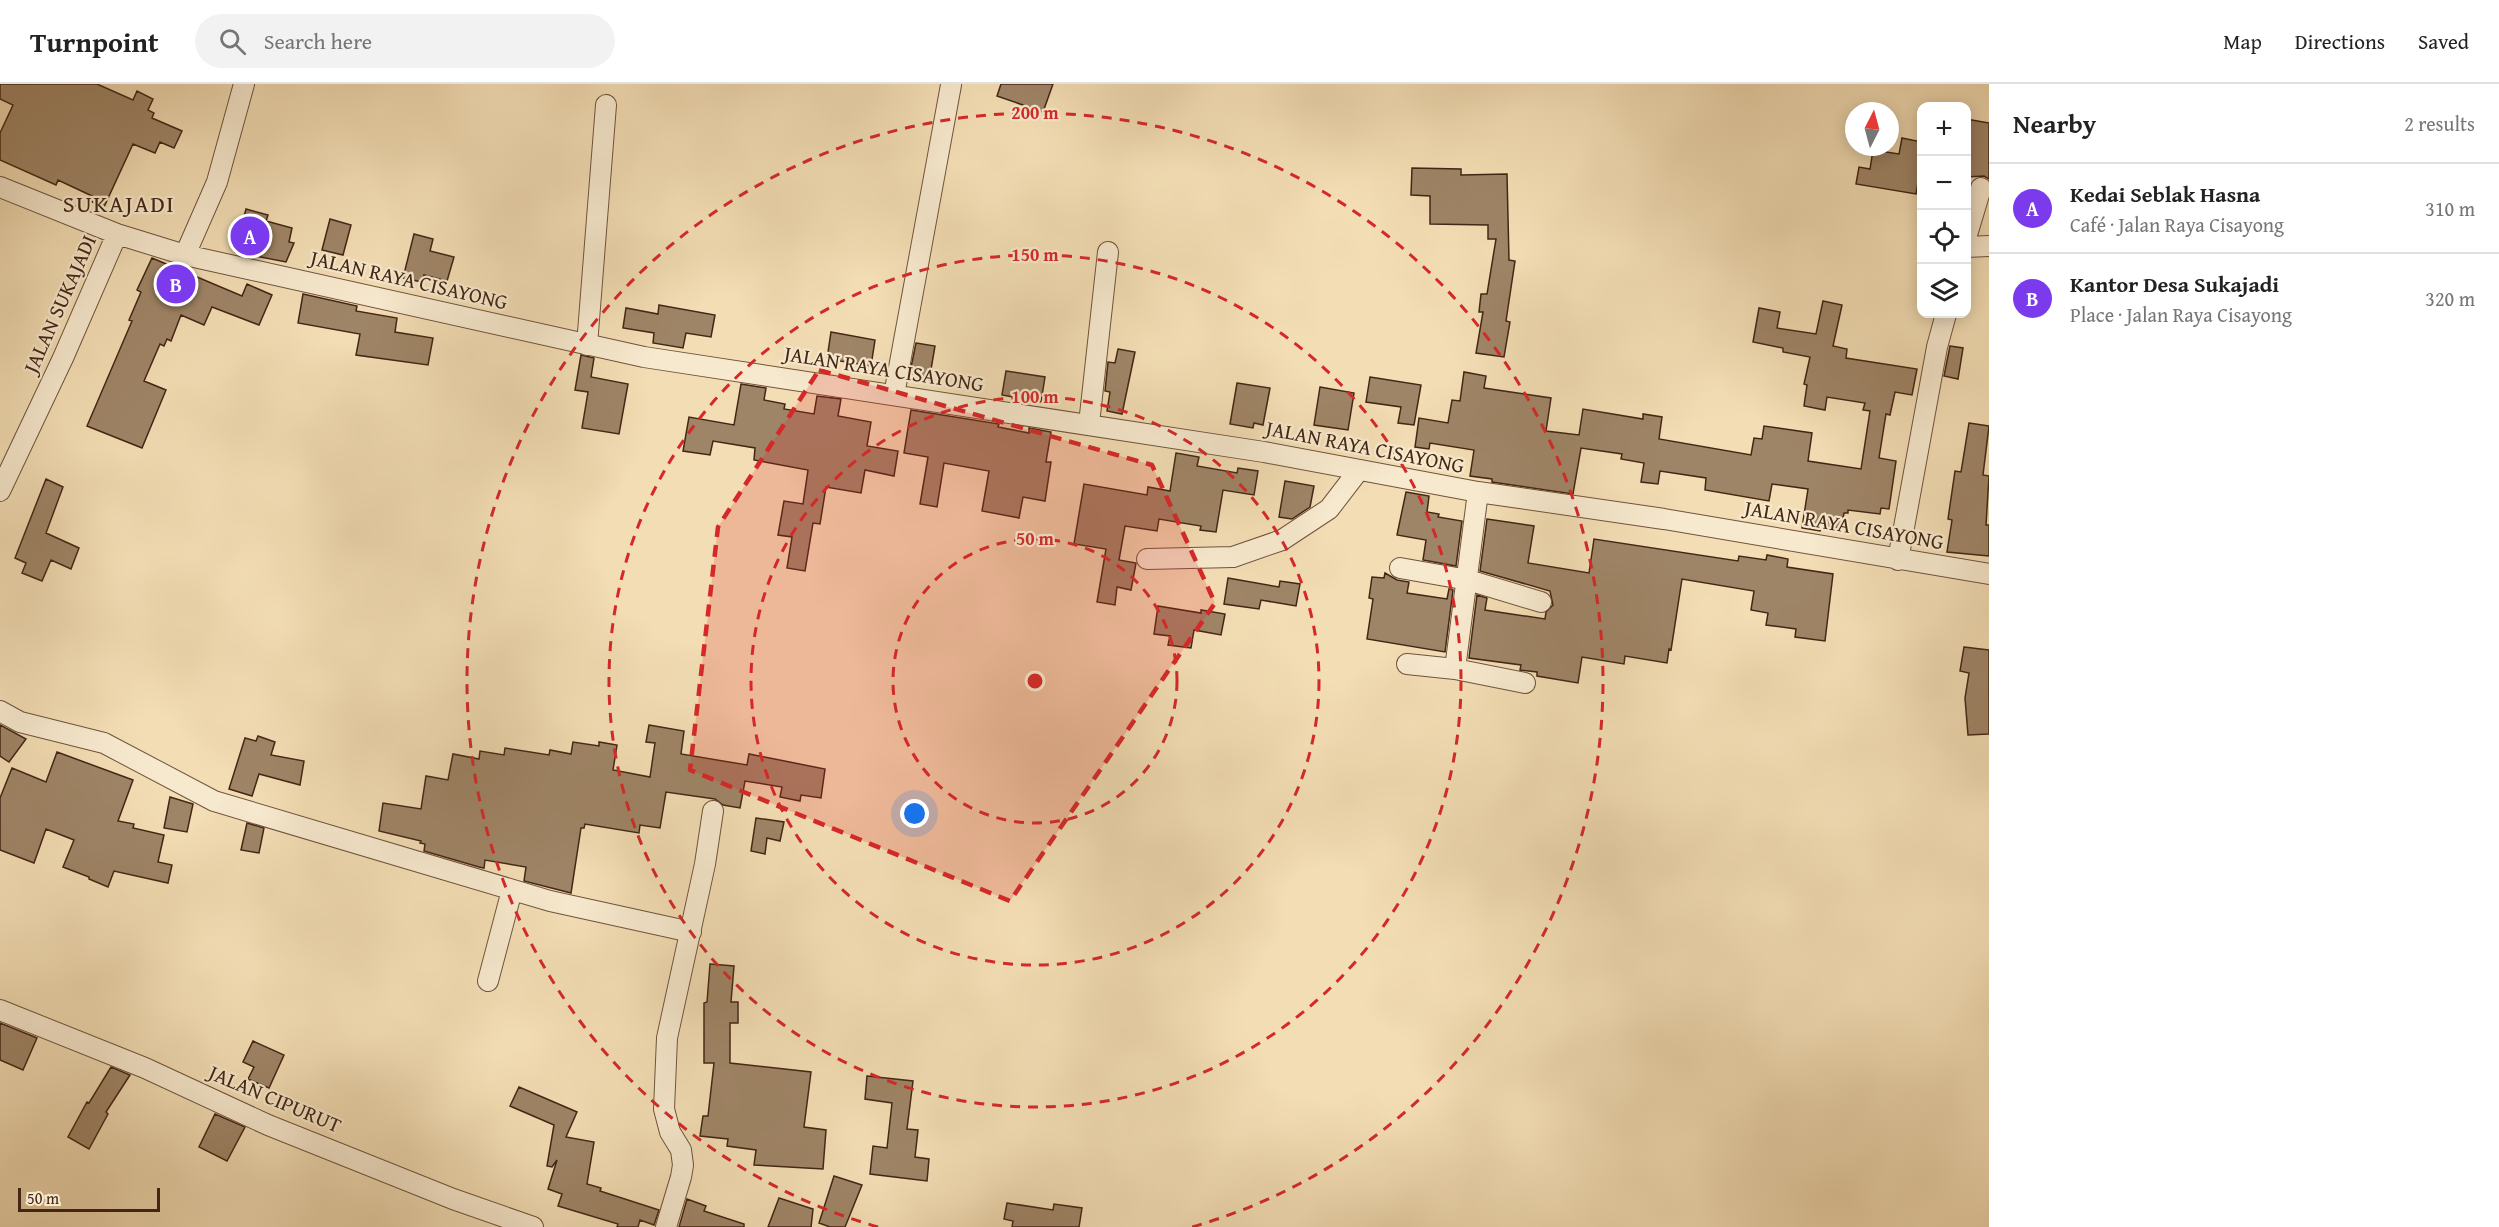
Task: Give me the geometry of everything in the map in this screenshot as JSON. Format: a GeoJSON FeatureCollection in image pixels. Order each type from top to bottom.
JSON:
{"type":"FeatureCollection","features":[{"type":"Feature","properties":{"kind":"street"},"geometry":{"type":"LineString","coordinates":[[185,255],[217,182],[244,84]]}},
{"type":"Feature","properties":{"kind":"street"},"geometry":{"type":"LineString","coordinates":[[894,395],[951,85]]}},
{"type":"Feature","properties":{"kind":"street"},"geometry":{"type":"LineString","coordinates":[[587,345],[606,105]]}},
{"type":"Feature","properties":{"kind":"street","name":"JALAN RAYA CISAYONG"},"geometry":{"type":"LineString","coordinates":[[0,187],[117,234],[185,255],[644,357],[1264,452],[1478,492],[1688,523],[1989,574]]}},
{"type":"Feature","properties":{"kind":"street"},"geometry":{"type":"LineString","coordinates":[[1971,221],[1981,188]]}},
{"type":"Feature","properties":{"kind":"street","name":"JALAN SUKAJADI"},"geometry":{"type":"LineString","coordinates":[[0,491],[63,358],[117,234]]}},
{"type":"Feature","properties":{"kind":"street"},"geometry":{"type":"LineString","coordinates":[[1971,247],[1989,246]]}},
{"type":"Feature","properties":{"kind":"street"},"geometry":{"type":"LineString","coordinates":[[1089,424],[1108,252]]}},
{"type":"Feature","properties":{"kind":"street"},"geometry":{"type":"LineString","coordinates":[[1898,560],[1937,347],[1945,318]]}},
{"type":"Feature","properties":{"kind":"street"},"geometry":{"type":"LineString","coordinates":[[1147,559],[1233,557],[1282,540],[1329,509],[1359,470]]}},
{"type":"Feature","properties":{"kind":"street"},"geometry":{"type":"LineString","coordinates":[[1455,669],[1478,492]]}},
{"type":"Feature","properties":{"kind":"street"},"geometry":{"type":"LineString","coordinates":[[1400,568],[1468,580],[1541,602]]}},
{"type":"Feature","properties":{"kind":"street"},"geometry":{"type":"LineString","coordinates":[[1407,664],[1455,669],[1525,682]]}},
{"type":"Feature","properties":{"kind":"street"},"geometry":{"type":"LineString","coordinates":[[0,711],[20,722],[104,743],[214,801],[549,901],[691,932]]}},
{"type":"Feature","properties":{"kind":"street"},"geometry":{"type":"LineString","coordinates":[[666,1227],[683,1165],[681,1150],[670,1132],[664,1109],[667,1038],[679,975],[691,932],[713,812]]}},
{"type":"Feature","properties":{"kind":"street"},"geometry":{"type":"LineString","coordinates":[[488,981],[512,890]]}},
{"type":"Feature","properties":{"kind":"street","name":"JALAN CIPURUT"},"geometry":{"type":"LineString","coordinates":[[0,1010],[146,1068],[279,1129],[453,1199],[533,1227]]}},
{"type":"Feature","properties":{"kind":"highlighted area"},"geometry":{"type":"Polygon","coordinates":[[[819,370],[1152,465],[1215,603],[1010,901],[690,770],[718,527],[819,370]]]}},
{"type":"Feature","properties":{"kind":"building"},"geometry":{"type":"Polygon","coordinates":[[[0,84],[97,84],[133,100],[137,91],[153,99],[148,110],[154,113],[152,118],[182,131],[174,148],[160,142],[155,153],[133,144],[104,207],[90,201],[92,196],[58,180],[56,185],[0,160],[0,133],[13,105],[0,99],[0,84]]]}},
{"type":"Feature","properties":{"kind":"building"},"geometry":{"type":"Polygon","coordinates":[[[1001,84],[1053,84],[1043,112],[997,96],[1001,84]]]}},
{"type":"Feature","properties":{"kind":"building"},"geometry":{"type":"Polygon","coordinates":[[[1971,120],[1989,123],[1989,179],[1984,176],[1971,177],[1971,120]]]}},
{"type":"Feature","properties":{"kind":"building"},"geometry":{"type":"Polygon","coordinates":[[[1902,138],[1917,141],[1916,194],[1856,184],[1859,167],[1870,169],[1872,156],[1899,156],[1902,138]]]}},
{"type":"Feature","properties":{"kind":"building"},"geometry":{"type":"Polygon","coordinates":[[[1412,168],[1461,169],[1461,175],[1507,174],[1509,260],[1515,261],[1506,321],[1510,322],[1504,357],[1476,353],[1483,312],[1479,312],[1481,294],[1487,294],[1496,239],[1488,239],[1488,225],[1430,224],[1430,196],[1411,195],[1412,168]]]}},
{"type":"Feature","properties":{"kind":"building"},"geometry":{"type":"Polygon","coordinates":[[[246,209],[268,215],[266,221],[292,228],[289,242],[294,243],[286,262],[235,252],[246,209]]]}},
{"type":"Feature","properties":{"kind":"building"},"geometry":{"type":"Polygon","coordinates":[[[330,219],[351,225],[343,255],[322,250],[330,219]]]}},
{"type":"Feature","properties":{"kind":"building"},"geometry":{"type":"Polygon","coordinates":[[[414,234],[433,239],[430,251],[454,257],[447,281],[424,275],[422,282],[403,278],[414,234]]]}},
{"type":"Feature","properties":{"kind":"building"},"geometry":{"type":"Polygon","coordinates":[[[152,258],[242,296],[247,284],[272,295],[259,325],[212,307],[204,325],[181,315],[171,341],[167,339],[164,346],[160,344],[144,381],[166,390],[142,448],[87,426],[132,321],[129,320],[141,292],[137,290],[152,258]]]}},
{"type":"Feature","properties":{"kind":"building"},"geometry":{"type":"Polygon","coordinates":[[[303,294],[357,306],[356,311],[397,318],[395,332],[433,338],[428,365],[356,355],[360,334],[298,323],[303,294]]]}},
{"type":"Feature","properties":{"kind":"building"},"geometry":{"type":"Polygon","coordinates":[[[1823,301],[1842,305],[1833,346],[1847,349],[1846,358],[1917,369],[1912,395],[1895,392],[1890,415],[1886,414],[1879,458],[1896,461],[1889,509],[1881,508],[1880,514],[1848,510],[1848,513],[1844,513],[1841,529],[1821,526],[1820,531],[1802,528],[1808,489],[1772,484],[1769,501],[1705,490],[1706,478],[1660,471],[1658,484],[1641,482],[1644,463],[1621,459],[1622,454],[1581,448],[1573,494],[1492,482],[1492,479],[1470,476],[1474,450],[1430,443],[1429,449],[1415,447],[1419,418],[1448,423],[1452,400],[1460,401],[1464,372],[1486,376],[1484,388],[1551,398],[1546,431],[1579,435],[1583,409],[1643,419],[1643,414],[1662,417],[1659,439],[1751,455],[1754,438],[1762,439],[1764,426],[1812,433],[1808,461],[1861,469],[1870,411],[1863,410],[1865,403],[1827,397],[1825,410],[1804,406],[1807,385],[1804,384],[1810,357],[1783,352],[1783,348],[1753,342],[1759,308],[1780,312],[1777,328],[1816,334],[1823,301]]]}},
{"type":"Feature","properties":{"kind":"building"},"geometry":{"type":"Polygon","coordinates":[[[659,305],[715,315],[711,337],[686,333],[683,348],[653,343],[654,333],[623,328],[626,308],[658,314],[659,305]]]}},
{"type":"Feature","properties":{"kind":"building"},"geometry":{"type":"Polygon","coordinates":[[[831,332],[875,340],[871,366],[827,359],[831,332]]]}},
{"type":"Feature","properties":{"kind":"building"},"geometry":{"type":"Polygon","coordinates":[[[916,343],[935,346],[929,381],[909,377],[916,343]]]}},
{"type":"Feature","properties":{"kind":"building"},"geometry":{"type":"Polygon","coordinates":[[[1950,346],[1963,348],[1958,379],[1944,376],[1950,346]]]}},
{"type":"Feature","properties":{"kind":"building"},"geometry":{"type":"Polygon","coordinates":[[[1118,349],[1135,352],[1122,414],[1107,411],[1110,392],[1105,391],[1108,362],[1115,363],[1118,349]]]}},
{"type":"Feature","properties":{"kind":"building"},"geometry":{"type":"Polygon","coordinates":[[[581,355],[594,358],[591,377],[628,384],[619,434],[582,428],[588,392],[575,390],[581,355]]]}},
{"type":"Feature","properties":{"kind":"building"},"geometry":{"type":"Polygon","coordinates":[[[1006,371],[1045,377],[1041,402],[1002,395],[1006,371]]]}},
{"type":"Feature","properties":{"kind":"building"},"geometry":{"type":"Polygon","coordinates":[[[1370,377],[1421,385],[1414,425],[1398,423],[1401,407],[1366,402],[1370,377]]]}},
{"type":"Feature","properties":{"kind":"building"},"geometry":{"type":"Polygon","coordinates":[[[1237,383],[1270,388],[1263,425],[1254,423],[1253,428],[1230,424],[1237,383]]]}},
{"type":"Feature","properties":{"kind":"building"},"geometry":{"type":"Polygon","coordinates":[[[741,384],[766,388],[764,400],[785,404],[784,409],[814,414],[817,396],[841,399],[838,416],[871,422],[867,446],[898,451],[894,476],[865,470],[861,493],[826,487],[820,524],[813,523],[805,571],[787,568],[792,537],[778,535],[784,501],[803,504],[808,470],[754,460],[755,448],[713,441],[710,455],[683,451],[689,417],[734,425],[741,384]]]}},
{"type":"Feature","properties":{"kind":"building"},"geometry":{"type":"Polygon","coordinates":[[[1320,387],[1354,393],[1348,430],[1314,425],[1320,387]]]}},
{"type":"Feature","properties":{"kind":"building"},"geometry":{"type":"Polygon","coordinates":[[[911,410],[999,424],[998,427],[1029,433],[1029,428],[1051,432],[1046,462],[1051,462],[1045,501],[1023,497],[1019,518],[982,511],[989,471],[944,463],[937,507],[920,504],[928,457],[904,453],[911,410]]]}},
{"type":"Feature","properties":{"kind":"building"},"geometry":{"type":"Polygon","coordinates":[[[1969,423],[1989,426],[1983,475],[1989,476],[1986,525],[1989,525],[1989,556],[1947,552],[1952,520],[1948,519],[1955,471],[1961,472],[1969,423]]]}},
{"type":"Feature","properties":{"kind":"building"},"geometry":{"type":"Polygon","coordinates":[[[1176,453],[1199,457],[1197,466],[1237,473],[1238,468],[1258,471],[1254,495],[1223,490],[1216,532],[1200,530],[1201,526],[1159,519],[1157,531],[1125,526],[1119,560],[1136,563],[1131,590],[1117,587],[1115,605],[1097,602],[1106,549],[1074,544],[1084,484],[1147,495],[1148,487],[1170,491],[1176,453]]]}},
{"type":"Feature","properties":{"kind":"building"},"geometry":{"type":"Polygon","coordinates":[[[46,479],[63,487],[46,533],[79,548],[71,569],[51,560],[42,581],[22,573],[26,563],[15,558],[46,479]]]}},
{"type":"Feature","properties":{"kind":"building"},"geometry":{"type":"Polygon","coordinates":[[[1285,481],[1314,486],[1310,507],[1292,519],[1279,517],[1285,481]]]}},
{"type":"Feature","properties":{"kind":"building"},"geometry":{"type":"Polygon","coordinates":[[[1406,492],[1429,496],[1427,512],[1439,514],[1438,517],[1462,521],[1456,566],[1423,560],[1426,540],[1397,535],[1406,492]]]}},
{"type":"Feature","properties":{"kind":"building"},"geometry":{"type":"Polygon","coordinates":[[[1487,519],[1534,526],[1528,563],[1589,573],[1594,539],[1738,561],[1739,556],[1766,560],[1767,555],[1788,559],[1787,567],[1833,574],[1825,641],[1795,637],[1796,629],[1766,625],[1768,613],[1751,610],[1754,591],[1682,579],[1667,663],[1625,656],[1624,664],[1582,657],[1578,683],[1537,676],[1537,672],[1520,670],[1521,665],[1469,658],[1477,595],[1487,598],[1485,610],[1545,619],[1546,612],[1553,605],[1550,591],[1480,571],[1487,519]]]}},
{"type":"Feature","properties":{"kind":"building"},"geometry":{"type":"Polygon","coordinates":[[[1385,573],[1397,580],[1409,582],[1407,593],[1447,599],[1449,589],[1453,590],[1445,652],[1367,639],[1373,599],[1369,598],[1372,577],[1384,578],[1385,573]]]}},
{"type":"Feature","properties":{"kind":"building"},"geometry":{"type":"Polygon","coordinates":[[[1228,578],[1279,587],[1280,581],[1300,584],[1296,606],[1261,600],[1259,609],[1224,604],[1228,578]]]}},
{"type":"Feature","properties":{"kind":"building"},"geometry":{"type":"Polygon","coordinates":[[[1158,606],[1201,613],[1201,610],[1225,614],[1221,635],[1194,630],[1191,648],[1168,645],[1170,636],[1154,634],[1158,606]]]}},
{"type":"Feature","properties":{"kind":"building"},"geometry":{"type":"Polygon","coordinates":[[[1964,647],[1989,650],[1989,734],[1968,735],[1965,698],[1969,673],[1960,671],[1964,647]]]}},
{"type":"Feature","properties":{"kind":"building"},"geometry":{"type":"Polygon","coordinates":[[[0,725],[26,739],[9,762],[0,756],[0,725]]]}},
{"type":"Feature","properties":{"kind":"building"},"geometry":{"type":"Polygon","coordinates":[[[649,725],[684,731],[681,754],[747,765],[749,754],[825,769],[821,798],[801,795],[800,801],[780,797],[782,787],[745,781],[740,808],[723,805],[715,799],[666,792],[660,828],[640,825],[639,833],[585,824],[584,828],[581,828],[571,893],[524,881],[526,867],[485,860],[484,868],[479,867],[424,851],[425,844],[420,843],[421,841],[379,831],[383,803],[421,809],[426,776],[448,780],[453,754],[479,759],[480,751],[504,755],[505,748],[549,755],[550,750],[571,754],[573,742],[599,746],[599,742],[617,745],[613,770],[650,777],[655,743],[646,742],[649,725]]]}},
{"type":"Feature","properties":{"kind":"building"},"geometry":{"type":"Polygon","coordinates":[[[258,736],[275,742],[271,755],[304,761],[300,785],[259,774],[252,796],[229,789],[245,738],[256,741],[258,736]]]}},
{"type":"Feature","properties":{"kind":"building"},"geometry":{"type":"Polygon","coordinates":[[[57,752],[133,780],[118,821],[134,824],[133,828],[164,835],[158,862],[172,865],[168,883],[114,871],[108,887],[89,879],[89,877],[63,867],[74,840],[46,829],[34,863],[0,850],[0,798],[12,768],[46,782],[57,752]]]}},
{"type":"Feature","properties":{"kind":"building"},"geometry":{"type":"Polygon","coordinates":[[[170,797],[193,804],[187,832],[164,828],[170,797]]]}},
{"type":"Feature","properties":{"kind":"building"},"geometry":{"type":"Polygon","coordinates":[[[756,818],[784,822],[780,841],[767,838],[765,854],[751,851],[756,818]]]}},
{"type":"Feature","properties":{"kind":"building"},"geometry":{"type":"Polygon","coordinates":[[[247,823],[264,828],[259,853],[241,850],[247,823]]]}},
{"type":"Feature","properties":{"kind":"building"},"geometry":{"type":"Polygon","coordinates":[[[710,964],[734,966],[731,1002],[738,1002],[738,1023],[730,1023],[730,1063],[811,1072],[804,1127],[826,1130],[823,1169],[754,1165],[756,1150],[727,1146],[728,1139],[700,1136],[703,1116],[708,1116],[714,1063],[704,1063],[704,1003],[707,1002],[710,964]]]}},
{"type":"Feature","properties":{"kind":"building"},"geometry":{"type":"Polygon","coordinates":[[[0,1023],[37,1038],[23,1070],[0,1060],[0,1023]]]}},
{"type":"Feature","properties":{"kind":"building"},"geometry":{"type":"Polygon","coordinates":[[[253,1041],[284,1055],[269,1088],[248,1079],[254,1067],[243,1062],[253,1041]]]}},
{"type":"Feature","properties":{"kind":"building"},"geometry":{"type":"Polygon","coordinates":[[[111,1067],[130,1075],[106,1112],[108,1114],[89,1149],[68,1137],[87,1102],[89,1103],[111,1067]]]}},
{"type":"Feature","properties":{"kind":"building"},"geometry":{"type":"Polygon","coordinates":[[[867,1076],[913,1081],[907,1129],[918,1130],[915,1157],[929,1159],[927,1181],[870,1174],[873,1146],[887,1148],[892,1103],[865,1099],[867,1076]]]}},
{"type":"Feature","properties":{"kind":"building"},"geometry":{"type":"Polygon","coordinates":[[[519,1087],[577,1112],[566,1137],[594,1142],[587,1184],[601,1188],[600,1191],[659,1210],[654,1225],[640,1220],[638,1227],[617,1227],[618,1224],[558,1206],[562,1194],[548,1189],[557,1160],[552,1167],[547,1166],[554,1125],[510,1106],[519,1087]]]}},
{"type":"Feature","properties":{"kind":"building"},"geometry":{"type":"Polygon","coordinates":[[[215,1114],[245,1127],[227,1161],[199,1147],[215,1114]]]}},
{"type":"Feature","properties":{"kind":"building"},"geometry":{"type":"Polygon","coordinates":[[[834,1176],[862,1185],[845,1227],[830,1227],[819,1223],[834,1176]]]}},
{"type":"Feature","properties":{"kind":"building"},"geometry":{"type":"Polygon","coordinates":[[[779,1198],[813,1209],[811,1227],[768,1227],[779,1198]]]}},
{"type":"Feature","properties":{"kind":"building"},"geometry":{"type":"Polygon","coordinates":[[[687,1199],[706,1206],[704,1211],[744,1224],[744,1227],[679,1227],[687,1199]]]}},
{"type":"Feature","properties":{"kind":"building"},"geometry":{"type":"Polygon","coordinates":[[[1007,1203],[1053,1210],[1054,1204],[1082,1208],[1079,1227],[1012,1227],[1013,1221],[1004,1219],[1007,1203]]]}},
{"type":"Feature","properties":{"kind":"place","name":"Kedai Seblak Hasna"},"geometry":{"type":"Point","coordinates":[250,236]}},
{"type":"Feature","properties":{"kind":"place","name":"Kantor Desa Sukajadi"},"geometry":{"type":"Point","coordinates":[176,284]}},
{"type":"Feature","properties":{"kind":"district","name":"SUKAJADI"},"geometry":{"type":"Point","coordinates":[119,204]}}]}
